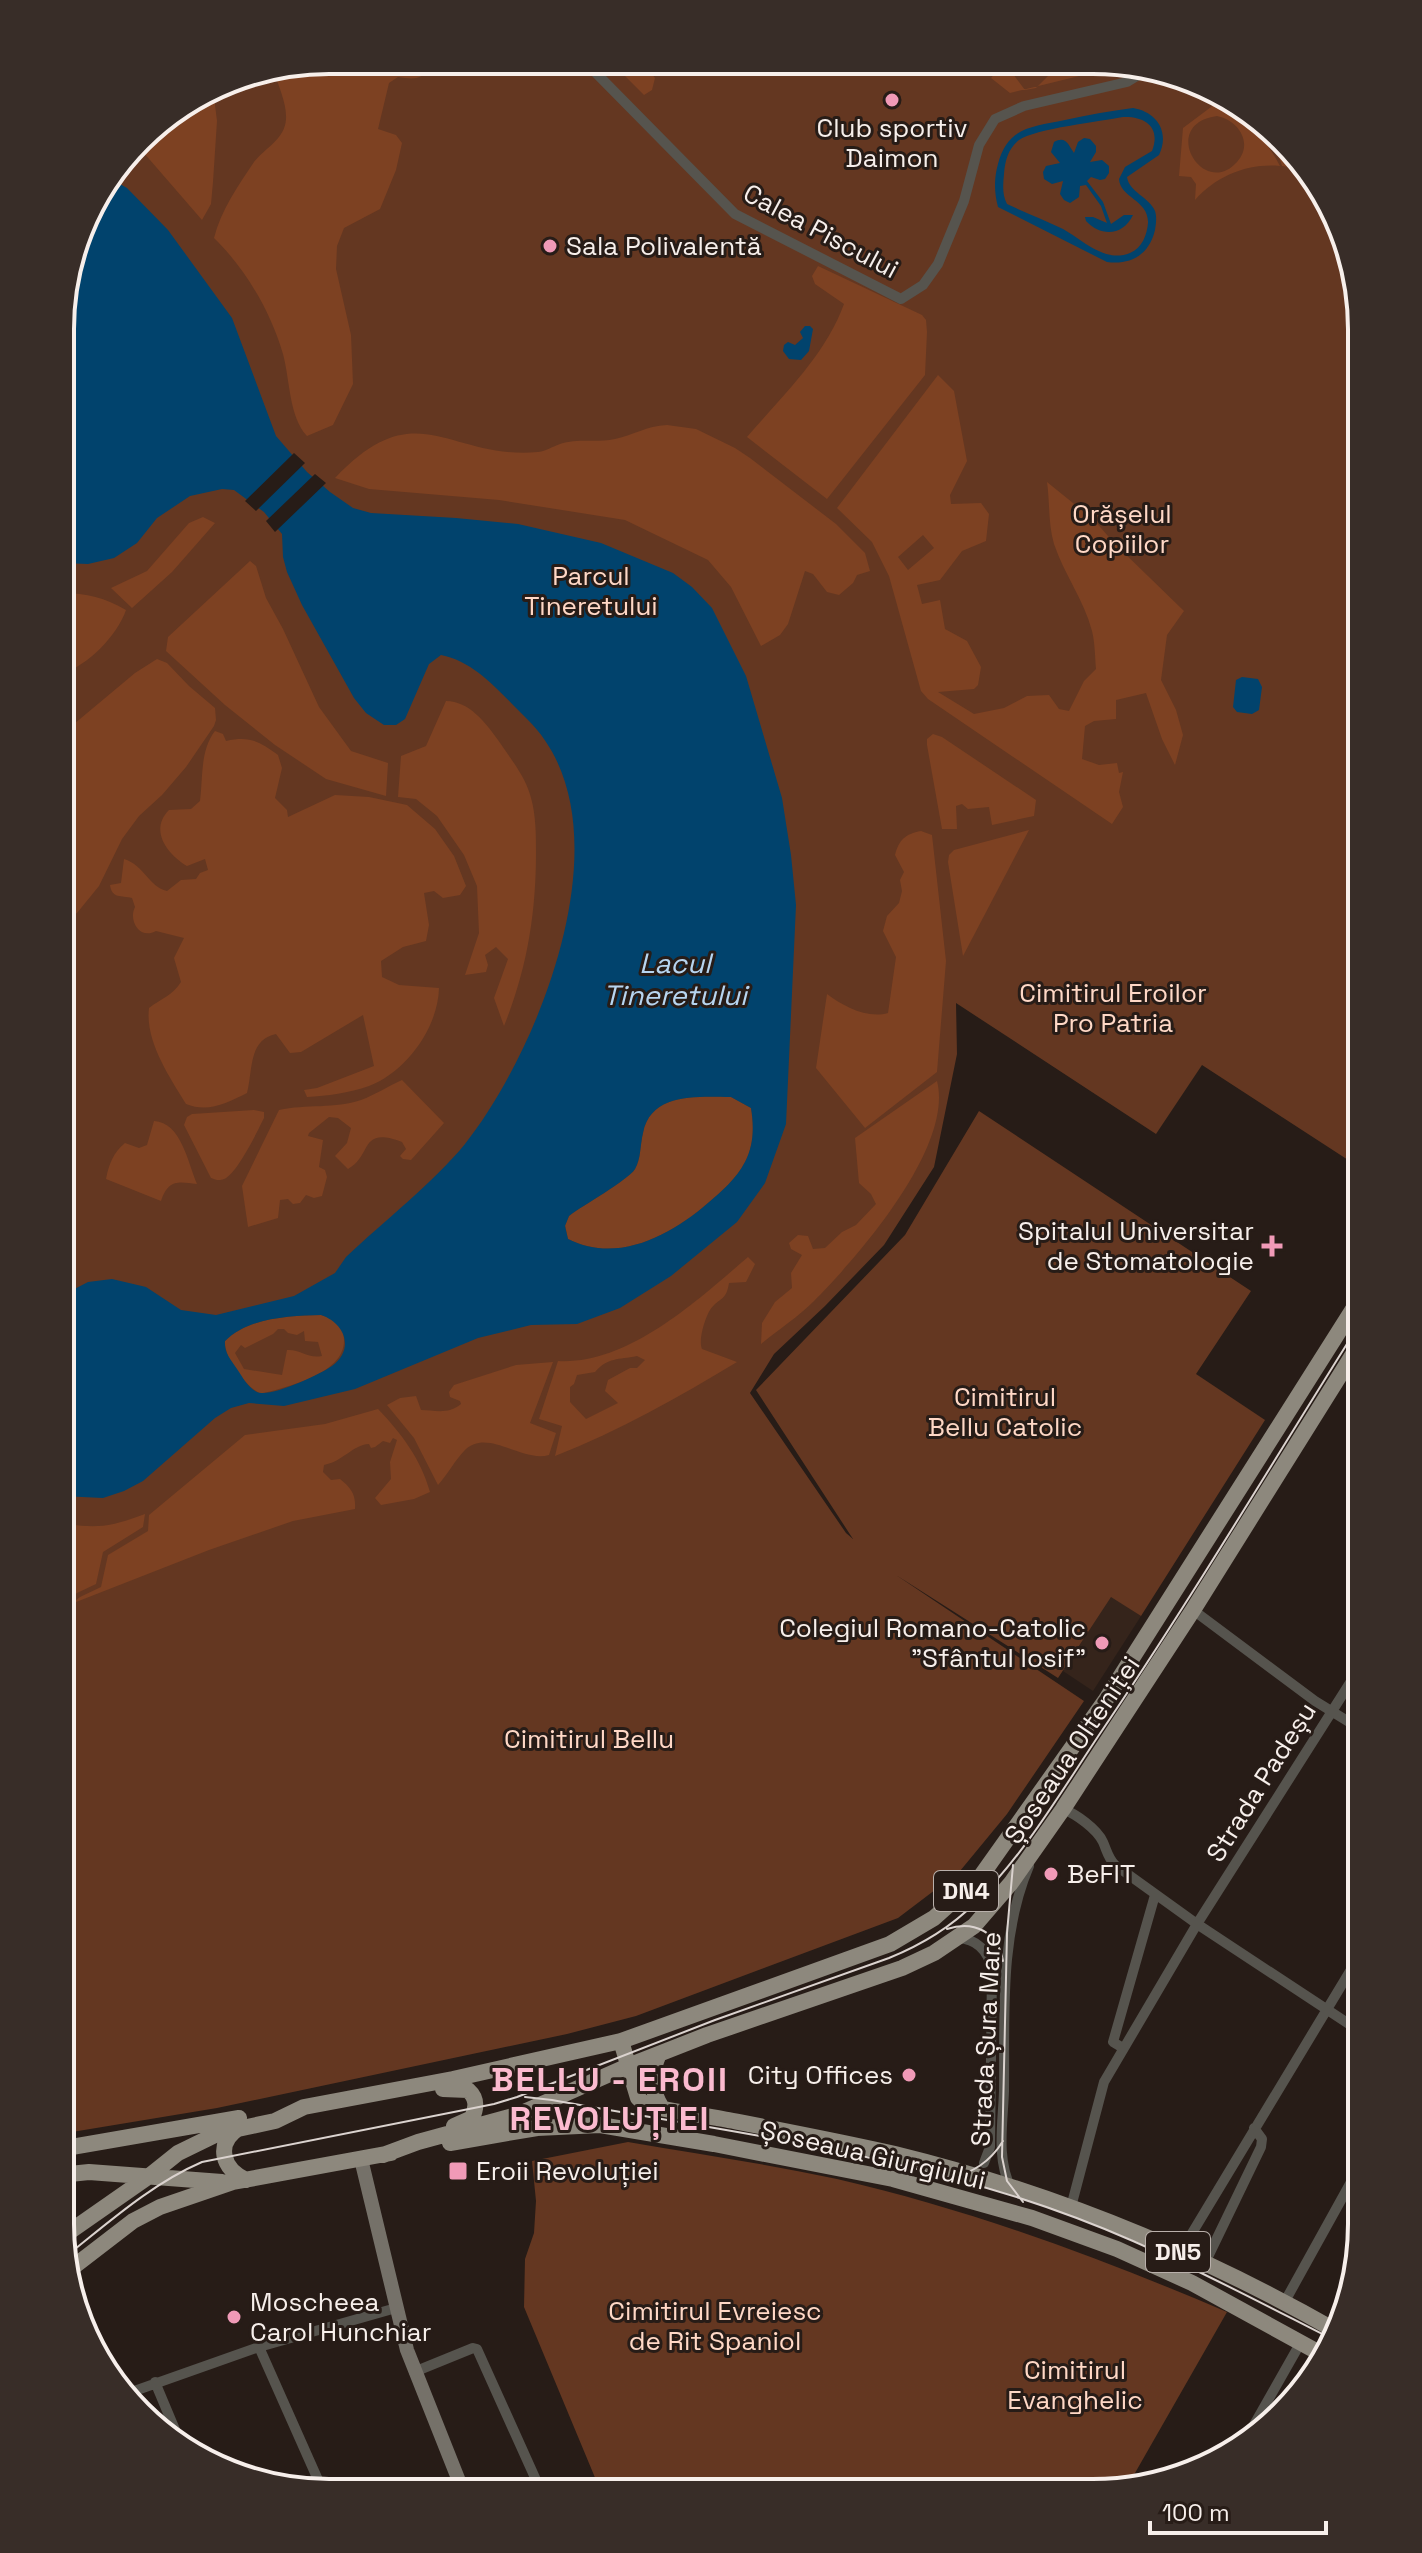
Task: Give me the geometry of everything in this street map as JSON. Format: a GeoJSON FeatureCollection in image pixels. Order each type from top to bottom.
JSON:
{"type":"FeatureCollection","features":[{"type":"Feature","properties":{"kind":"main road","name":"Șoseaua Olteniței"},"geometry":{"type":"LineString","coordinates":[[400,2090],[621,2041],[899,1940],[934,1918],[981,1876],[1105,1701],[1347,1318]]}},
{"type":"Feature","properties":{"kind":"main road","name":"Șoseaua Olteniței"},"geometry":{"type":"LineString","coordinates":[[383,2155],[418,2142],[517,2115],[659,2054],[902,1968],[934,1953],[974,1926],[992,1907],[1063,1809],[1193,1610],[1347,1363]]}},
{"type":"Feature","properties":{"kind":"main road","name":"Șoseaua Giurgiului"},"geometry":{"type":"LineString","coordinates":[[621,2041],[638,2098],[645,2104],[851,2144],[968,2174],[1071,2207],[1180,2253],[1327,2326]]}},
{"type":"Feature","properties":{"kind":"main road"},"geometry":{"type":"LineString","coordinates":[[659,2054],[652,2087],[662,2108]]}},
{"type":"Feature","properties":{"kind":"main road"},"geometry":{"type":"LineString","coordinates":[[74,2147],[400,2090],[411,2094],[461,2087],[473,2094],[475,2111],[472,2118],[464,2123],[420,2136],[383,2155],[239,2181],[142,2215],[77,2264]]}},
{"type":"Feature","properties":{"kind":"main road"},"geometry":{"type":"LineString","coordinates":[[74,2228],[194,2144],[219,2133],[275,2121],[304,2107]]}},
{"type":"Feature","properties":{"kind":"main road","name":"Șoseaua Giurgiului"},"geometry":{"type":"LineString","coordinates":[[383,2155],[537,2128],[584,2124],[653,2133],[846,2169],[954,2196],[1094,2239],[1192,2283],[1315,2350]]}},
{"type":"Feature","properties":{"kind":"main road"},"geometry":{"type":"LineString","coordinates":[[239,2181],[223,2151],[229,2136],[241,2128]]}},
{"type":"Feature","properties":{"kind":"main road"},"geometry":{"type":"LineString","coordinates":[[361,2159],[414,2372],[458,2479]]}},
{"type":"Feature","properties":{"kind":"main road"},"geometry":{"type":"LineString","coordinates":[[74,2174],[239,2181]]}},
{"type":"Feature","properties":{"kind":"street","name":"Calea Piscului"},"geometry":{"type":"LineString","coordinates":[[597,74],[735,214],[901,299],[923,285],[938,264],[964,201],[979,145],[995,119],[1024,106],[1134,78]]}},
{"type":"Feature","properties":{"kind":"street"},"geometry":{"type":"LineString","coordinates":[[1193,1610],[1347,1721]]}},
{"type":"Feature","properties":{"kind":"street","name":"Strada Padeșu"},"geometry":{"type":"LineString","coordinates":[[1071,2207],[1104,2082],[1197,1924],[1347,1688]]}},
{"type":"Feature","properties":{"kind":"street"},"geometry":{"type":"LineString","coordinates":[[1063,1809],[1073,1812],[1102,1840],[1115,1865],[1197,1924],[1347,2023]]}},
{"type":"Feature","properties":{"kind":"street","name":"Strada Șura Mare"},"geometry":{"type":"LineString","coordinates":[[1011,2188],[1004,2168],[1003,2141],[1006,1976],[1018,1901],[1038,1846]]}},
{"type":"Feature","properties":{"kind":"street"},"geometry":{"type":"LineString","coordinates":[[1123,2048],[1113,2042],[1155,1895]]}},
{"type":"Feature","properties":{"kind":"street","name":"Strada Șura Mare"},"geometry":{"type":"LineString","coordinates":[[958,1938],[969,1939],[982,1947],[992,1969],[990,2147],[984,2163]]}},
{"type":"Feature","properties":{"kind":"street"},"geometry":{"type":"LineString","coordinates":[[1180,2253],[1347,1976]]}},
{"type":"Feature","properties":{"kind":"street"},"geometry":{"type":"LineString","coordinates":[[1204,2265],[1261,2147],[1262,2139],[1254,2128]]}},
{"type":"Feature","properties":{"kind":"street"},"geometry":{"type":"LineString","coordinates":[[968,2174],[984,2163],[1003,2141]]}},
{"type":"Feature","properties":{"kind":"street"},"geometry":{"type":"LineString","coordinates":[[1284,2303],[1347,2189]]}},
{"type":"Feature","properties":{"kind":"street"},"geometry":{"type":"LineString","coordinates":[[136,2390],[259,2347],[396,2308]]}},
{"type":"Feature","properties":{"kind":"street"},"geometry":{"type":"LineString","coordinates":[[1259,2417],[1301,2342]]}},
{"type":"Feature","properties":{"kind":"street"},"geometry":{"type":"LineString","coordinates":[[259,2347],[317,2478]]}},
{"type":"Feature","properties":{"kind":"street"},"geometry":{"type":"LineString","coordinates":[[414,2372],[477,2349],[536,2479]]}},
{"type":"Feature","properties":{"kind":"street"},"geometry":{"type":"LineString","coordinates":[[155,2382],[173,2425]]}},
{"type":"Feature","properties":{"kind":"shaded area"},"geometry":{"type":"Polygon","coordinates":[[[329,74],[423,74],[412,78],[398,77],[389,83],[378,129],[396,135],[402,143],[396,170],[380,209],[344,228],[337,246],[336,269],[351,335],[353,384],[333,425],[307,436],[293,409],[283,354],[272,322],[246,277],[214,238],[236,189],[254,162],[282,132],[286,119],[277,80],[329,74]]]}},
{"type":"Feature","properties":{"kind":"shaded area"},"geometry":{"type":"Polygon","coordinates":[[[623,74],[652,74],[655,78],[652,90],[644,95],[623,74]]]}},
{"type":"Feature","properties":{"kind":"shaded area"},"geometry":{"type":"Polygon","coordinates":[[[994,74],[1013,74],[1025,89],[1010,93],[991,78],[994,74]]]}},
{"type":"Feature","properties":{"kind":"shaded area"},"geometry":{"type":"Polygon","coordinates":[[[1050,74],[1087,74],[1038,86],[1050,74]]]}},
{"type":"Feature","properties":{"kind":"shaded area"},"geometry":{"type":"Polygon","coordinates":[[[214,101],[217,121],[211,204],[202,220],[144,154],[174,127],[214,101]]]}},
{"type":"Feature","properties":{"kind":"shaded area"},"geometry":{"type":"Polygon","coordinates":[[[1214,105],[1259,136],[1280,166],[1256,167],[1233,173],[1213,184],[1195,200],[1196,184],[1191,177],[1179,176],[1183,128],[1214,105]],[[1217,116],[1200,122],[1190,132],[1188,144],[1192,156],[1200,166],[1211,172],[1224,171],[1242,155],[1244,140],[1231,122],[1217,116]]]}},
{"type":"Feature","properties":{"kind":"shaded area"},"geometry":{"type":"Polygon","coordinates":[[[1278,154],[1290,167],[1282,166],[1278,154]]]}},
{"type":"Feature","properties":{"kind":"shaded area"},"geometry":{"type":"Polygon","coordinates":[[[818,266],[922,315],[926,320],[927,332],[925,375],[827,499],[747,437],[814,358],[844,304],[815,284],[812,276],[818,266]]]}},
{"type":"Feature","properties":{"kind":"shaded area"},"geometry":{"type":"Polygon","coordinates":[[[938,375],[954,391],[967,461],[950,495],[951,504],[981,503],[989,514],[986,541],[962,551],[940,580],[917,585],[922,604],[940,600],[945,629],[967,641],[981,667],[978,685],[974,689],[938,692],[974,714],[1004,708],[1027,696],[1049,695],[1059,709],[1069,711],[1084,681],[1096,669],[1094,640],[1088,620],[1054,544],[1047,482],[1094,520],[1184,611],[1167,635],[1161,680],[1176,710],[1183,735],[1175,765],[1146,693],[1116,700],[1116,719],[1094,721],[1085,726],[1082,759],[1099,765],[1117,763],[1119,773],[1123,772],[1119,792],[1123,807],[1112,824],[928,699],[921,691],[889,576],[872,542],[837,508],[938,375]],[[923,535],[898,557],[908,570],[934,548],[923,535]]]}},
{"type":"Feature","properties":{"kind":"shaded area"},"geometry":{"type":"Polygon","coordinates":[[[667,425],[696,429],[750,458],[836,524],[865,553],[870,571],[857,575],[839,595],[827,592],[813,574],[805,571],[788,624],[780,635],[761,646],[731,587],[708,560],[625,520],[499,500],[369,489],[335,478],[364,452],[389,438],[412,434],[434,435],[507,452],[538,452],[567,442],[615,439],[667,425]]]}},
{"type":"Feature","properties":{"kind":"shaded area"},"geometry":{"type":"Polygon","coordinates":[[[203,517],[215,523],[172,572],[132,608],[111,588],[147,571],[189,523],[203,517]]]}},
{"type":"Feature","properties":{"kind":"shaded area"},"geometry":{"type":"Polygon","coordinates":[[[250,561],[256,566],[266,598],[319,707],[351,751],[388,763],[386,796],[326,779],[275,745],[225,705],[166,651],[168,637],[250,561]]]}},
{"type":"Feature","properties":{"kind":"shaded area"},"geometry":{"type":"Polygon","coordinates":[[[74,594],[96,597],[126,610],[116,630],[74,669],[74,594]]]}},
{"type":"Feature","properties":{"kind":"shaded area"},"geometry":{"type":"Polygon","coordinates":[[[157,659],[167,663],[215,708],[216,720],[186,767],[139,816],[122,839],[99,886],[74,915],[74,724],[135,673],[157,659]]]}},
{"type":"Feature","properties":{"kind":"shaded area"},"geometry":{"type":"Polygon","coordinates":[[[446,701],[469,709],[488,727],[522,775],[534,811],[536,853],[532,920],[519,984],[504,1026],[494,998],[508,959],[496,947],[485,955],[488,965],[486,972],[465,975],[479,933],[477,886],[464,855],[437,816],[416,799],[398,797],[401,756],[426,746],[446,701]]]}},
{"type":"Feature","properties":{"kind":"shaded area"},"geometry":{"type":"Polygon","coordinates":[[[215,731],[223,734],[226,741],[254,741],[278,755],[282,768],[275,798],[287,810],[288,817],[335,795],[369,797],[407,805],[435,829],[454,856],[466,886],[460,895],[443,898],[434,891],[424,893],[429,925],[426,941],[403,947],[381,961],[382,977],[399,985],[439,988],[433,1018],[418,1047],[407,1059],[383,1079],[369,1086],[338,1094],[307,1097],[304,1090],[374,1066],[363,1015],[301,1052],[290,1053],[276,1034],[267,1037],[253,1057],[247,1093],[217,1106],[194,1107],[186,1104],[154,1045],[149,1008],[181,982],[174,958],[184,938],[156,931],[140,931],[134,923],[132,898],[115,894],[110,885],[121,883],[124,859],[167,891],[181,880],[196,879],[208,870],[205,859],[187,866],[173,855],[163,841],[161,826],[169,810],[191,809],[200,801],[204,755],[215,731]]]}},
{"type":"Feature","properties":{"kind":"shaded area"},"geometry":{"type":"Polygon","coordinates":[[[933,734],[1036,800],[1034,816],[992,825],[989,807],[968,809],[962,804],[956,806],[957,829],[942,829],[927,745],[927,739],[933,734]]]}},
{"type":"Feature","properties":{"kind":"shaded area"},"geometry":{"type":"Polygon","coordinates":[[[1029,830],[963,956],[949,855],[954,850],[1029,830]]]}},
{"type":"Feature","properties":{"kind":"shaded area"},"geometry":{"type":"Polygon","coordinates":[[[921,831],[932,835],[946,961],[937,1072],[865,1128],[816,1068],[827,994],[864,1013],[888,1013],[896,957],[883,931],[887,916],[899,903],[902,891],[900,880],[904,872],[895,855],[904,838],[921,831]]]}},
{"type":"Feature","properties":{"kind":"shaded area"},"geometry":{"type":"Polygon","coordinates":[[[402,1080],[444,1123],[411,1160],[400,1156],[406,1149],[402,1142],[379,1138],[368,1144],[361,1157],[348,1169],[335,1156],[347,1143],[351,1128],[338,1118],[329,1117],[308,1136],[323,1140],[319,1167],[325,1170],[327,1177],[322,1196],[314,1198],[306,1195],[300,1203],[293,1204],[288,1199],[280,1200],[278,1218],[248,1227],[242,1186],[279,1110],[351,1103],[402,1080]]]}},
{"type":"Feature","properties":{"kind":"shaded area"},"geometry":{"type":"Polygon","coordinates":[[[937,1081],[938,1108],[931,1137],[898,1199],[833,1282],[761,1344],[762,1323],[775,1302],[792,1288],[791,1273],[802,1255],[791,1249],[789,1243],[798,1235],[808,1236],[813,1249],[825,1248],[842,1232],[856,1225],[876,1204],[871,1194],[859,1183],[855,1138],[937,1081]]]}},
{"type":"Feature","properties":{"kind":"shaded area"},"geometry":{"type":"Polygon","coordinates":[[[731,1097],[751,1108],[752,1142],[741,1168],[713,1198],[677,1226],[642,1243],[605,1249],[568,1239],[565,1225],[569,1216],[635,1169],[643,1133],[655,1110],[678,1100],[731,1097]]]}},
{"type":"Feature","properties":{"kind":"shaded area"},"geometry":{"type":"Polygon","coordinates":[[[264,1112],[264,1118],[241,1161],[224,1179],[211,1178],[184,1125],[187,1117],[192,1114],[264,1112]]]}},
{"type":"Feature","properties":{"kind":"shaded area"},"geometry":{"type":"Polygon","coordinates":[[[154,1121],[171,1128],[177,1136],[197,1184],[174,1184],[167,1189],[161,1201],[106,1179],[112,1159],[125,1143],[139,1148],[147,1145],[154,1121]]]}},
{"type":"Feature","properties":{"kind":"shaded area"},"geometry":{"type":"Polygon","coordinates":[[[748,1257],[755,1264],[746,1282],[729,1283],[724,1296],[706,1318],[701,1340],[702,1349],[737,1362],[648,1413],[555,1456],[562,1426],[539,1419],[558,1361],[584,1359],[636,1341],[684,1310],[748,1257]],[[637,1356],[614,1360],[595,1372],[577,1375],[570,1387],[570,1402],[586,1419],[618,1403],[605,1391],[608,1380],[630,1368],[637,1368],[645,1360],[637,1356]]]}},
{"type":"Feature","properties":{"kind":"shaded area"},"geometry":{"type":"Polygon","coordinates":[[[321,1315],[340,1326],[344,1340],[342,1352],[335,1362],[313,1377],[261,1394],[242,1378],[228,1356],[225,1341],[246,1327],[283,1317],[321,1315]],[[278,1329],[245,1348],[241,1345],[235,1353],[244,1369],[282,1375],[287,1350],[322,1356],[318,1342],[305,1341],[304,1331],[297,1335],[278,1329]]]}},
{"type":"Feature","properties":{"kind":"shaded area"},"geometry":{"type":"Polygon","coordinates":[[[553,1362],[530,1423],[556,1433],[549,1455],[528,1454],[495,1444],[474,1444],[461,1454],[438,1485],[414,1438],[387,1405],[400,1398],[416,1396],[421,1410],[451,1410],[461,1404],[450,1397],[449,1392],[454,1385],[516,1365],[553,1362]]]}},
{"type":"Feature","properties":{"kind":"shaded area"},"geometry":{"type":"Polygon","coordinates":[[[378,1409],[409,1447],[430,1492],[414,1499],[381,1505],[375,1498],[391,1479],[390,1462],[397,1440],[393,1438],[390,1443],[383,1441],[371,1448],[369,1444],[363,1445],[324,1465],[323,1472],[331,1480],[340,1479],[350,1488],[355,1509],[293,1521],[74,1603],[101,1587],[108,1555],[148,1531],[149,1515],[245,1435],[325,1424],[378,1409]]]}},
{"type":"Feature","properties":{"kind":"shaded area"},"geometry":{"type":"Polygon","coordinates":[[[145,1514],[143,1527],[103,1552],[96,1584],[74,1595],[74,1525],[104,1526],[145,1514]]]}},
{"type":"Feature","properties":{"kind":"shaded area","name":"Colegiul Romano-Catolic \"Sfântul Iosif\""},"geometry":{"type":"Polygon","coordinates":[[[1111,1596],[1141,1616],[1093,1691],[1063,1671],[1111,1596]]]}},
{"type":"Feature","properties":{"kind":"green space","name":"Parcul Tineretului"},"geometry":{"type":"Polygon","coordinates":[[[1093,74],[1143,79],[1206,100],[1261,137],[1305,187],[1322,216],[1343,279],[1348,329],[1348,1160],[1202,1065],[1156,1134],[956,1003],[957,1054],[934,1167],[884,1245],[774,1354],[750,1393],[853,1539],[756,1390],[905,1235],[979,1111],[1251,1291],[1196,1374],[1265,1420],[1141,1616],[1111,1597],[1058,1678],[896,1575],[1084,1701],[1007,1814],[960,1871],[898,1918],[636,2016],[567,2034],[217,2108],[74,2132],[74,329],[76,296],[93,231],[108,201],[137,161],[174,127],[216,100],[263,83],[296,76],[1093,74]]]}},
{"type":"Feature","properties":{"kind":"green space","name":"Cimitirul Evreiesc de Rit Spaniol"},"geometry":{"type":"Polygon","coordinates":[[[628,2142],[837,2179],[986,2220],[1084,2254],[1227,2312],[1133,2476],[1093,2479],[596,2479],[524,2307],[525,2259],[534,2233],[536,2201],[532,2161],[628,2142]]]}},
{"type":"Feature","properties":{"kind":"water"},"geometry":{"type":"Polygon","coordinates":[[[1133,108],[1155,119],[1163,139],[1159,155],[1127,177],[1131,187],[1155,211],[1155,230],[1144,252],[1124,262],[1107,262],[998,207],[995,185],[997,169],[1002,151],[1015,135],[1042,124],[1133,108]],[[1131,117],[1053,129],[1019,140],[1005,164],[1003,189],[1007,204],[1063,229],[1103,253],[1121,255],[1134,251],[1145,236],[1147,215],[1140,204],[1124,191],[1119,179],[1125,167],[1152,151],[1154,136],[1150,125],[1131,117]]]}},
{"type":"Feature","properties":{"kind":"water"},"geometry":{"type":"Polygon","coordinates":[[[1084,138],[1090,139],[1096,146],[1090,162],[1102,160],[1109,166],[1105,179],[1091,177],[1087,181],[1103,202],[1111,224],[1124,215],[1133,215],[1118,230],[1105,232],[1086,221],[1085,217],[1093,217],[1107,223],[1101,206],[1086,185],[1080,186],[1079,197],[1070,203],[1060,194],[1063,181],[1052,184],[1044,179],[1046,166],[1060,163],[1051,152],[1054,142],[1064,141],[1074,153],[1078,142],[1084,138]]]}},
{"type":"Feature","properties":{"kind":"water","name":"Lacul Tineretului"},"geometry":{"type":"Polygon","coordinates":[[[119,184],[168,230],[232,318],[276,436],[307,472],[330,492],[353,508],[371,513],[518,524],[601,543],[673,573],[712,608],[746,676],[782,798],[796,905],[786,1124],[765,1183],[737,1222],[671,1276],[620,1308],[577,1324],[531,1325],[478,1338],[355,1389],[284,1406],[249,1403],[231,1408],[215,1418],[143,1481],[103,1498],[74,1497],[74,1289],[88,1282],[112,1279],[146,1287],[181,1310],[216,1315],[294,1296],[335,1273],[346,1257],[453,1158],[494,1102],[522,1051],[546,994],[564,934],[574,873],[572,815],[558,763],[527,719],[477,672],[441,655],[429,664],[405,719],[396,725],[384,725],[366,713],[354,698],[302,605],[287,572],[282,534],[264,512],[234,490],[222,489],[190,496],[157,518],[137,543],[114,558],[88,564],[74,563],[76,296],[93,231],[119,184]],[[704,1097],[678,1100],[655,1110],[643,1133],[635,1169],[569,1216],[565,1226],[568,1239],[605,1249],[624,1247],[660,1235],[693,1215],[728,1184],[748,1156],[753,1129],[751,1108],[731,1097],[704,1097]],[[321,1315],[296,1316],[258,1322],[225,1341],[227,1352],[246,1382],[257,1392],[272,1392],[294,1385],[332,1366],[343,1352],[344,1337],[329,1319],[321,1315]]]}},
{"type":"Feature","properties":{"kind":"water"},"geometry":{"type":"Polygon","coordinates":[[[805,326],[813,329],[809,351],[801,360],[789,359],[783,351],[784,345],[788,342],[795,345],[803,338],[800,332],[805,326]]]}},
{"type":"Feature","properties":{"kind":"water"},"geometry":{"type":"Polygon","coordinates":[[[1242,677],[1258,679],[1262,687],[1259,710],[1252,714],[1237,712],[1233,707],[1236,680],[1242,677]]]}},
{"type":"Feature","properties":{"kind":"pier"},"geometry":{"type":"Polygon","coordinates":[[[294,453],[305,463],[256,511],[245,501],[294,453]]]}},
{"type":"Feature","properties":{"kind":"pier"},"geometry":{"type":"Polygon","coordinates":[[[315,474],[326,483],[275,532],[266,521],[315,474]]]}},
{"type":"Feature","properties":{"kind":"tram line"},"geometry":{"type":"LineString","coordinates":[[75,2249],[165,2181],[202,2162],[517,2097],[715,2020],[889,1958],[945,1928],[993,1884],[1042,1821],[1168,1630],[1347,1343]]}},
{"type":"Feature","properties":{"kind":"tram line"},"geometry":{"type":"LineString","coordinates":[[1013,1865],[1007,1933],[1002,2157],[1007,2181],[1023,2202]]}},
{"type":"Feature","properties":{"kind":"tram line"},"geometry":{"type":"LineString","coordinates":[[947,1929],[966,1926],[983,1931],[996,1942],[1003,1961]]}},
{"type":"Feature","properties":{"kind":"tram line"},"geometry":{"type":"LineString","coordinates":[[525,2097],[790,2141],[885,2161],[983,2187],[1133,2241],[1323,2334]]}},
{"type":"Feature","properties":{"kind":"tram line"},"geometry":{"type":"LineString","coordinates":[[949,2178],[980,2166],[1003,2141]]}},
{"type":"Feature","properties":{"kind":"place","name":"Club sportiv Daimon"},"geometry":{"type":"Point","coordinates":[892,100]}},
{"type":"Feature","properties":{"kind":"place","name":"Sala Polivalentă"},"geometry":{"type":"Point","coordinates":[550,246]}},
{"type":"Feature","properties":{"kind":"place","name":"Spitalul Universitar de Stomatologie"},"geometry":{"type":"Point","coordinates":[1272,1246]}},
{"type":"Feature","properties":{"kind":"place","name":"Colegiul Romano-Catolic \"Sfântul Iosif\""},"geometry":{"type":"Point","coordinates":[1102,1643]}},
{"type":"Feature","properties":{"kind":"place","name":"BeFIT"},"geometry":{"type":"Point","coordinates":[1051,1874]}},
{"type":"Feature","properties":{"kind":"place","name":"City Offices"},"geometry":{"type":"Point","coordinates":[909,2075]}},
{"type":"Feature","properties":{"kind":"place","name":"Eroii Revoluției"},"geometry":{"type":"Point","coordinates":[458,2171]}},
{"type":"Feature","properties":{"kind":"place","name":"Moscheea Carol Hunchiar"},"geometry":{"type":"Point","coordinates":[234,2317]}},
{"type":"Feature","properties":{"kind":"district","name":"BELLU - EROII REVOLUȚIEI"},"geometry":{"type":"Point","coordinates":[610,2098]}},
{"type":"Feature","properties":{"kind":"park label","name":"Orășelul Copiilor"},"geometry":{"type":"Point","coordinates":[1122,529]}},
{"type":"Feature","properties":{"kind":"park label","name":"Cimitirul Eroilor Pro Patria"},"geometry":{"type":"Point","coordinates":[1113,1008]}},
{"type":"Feature","properties":{"kind":"park label","name":"Cimitirul Bellu Catolic"},"geometry":{"type":"Point","coordinates":[1005,1412]}},
{"type":"Feature","properties":{"kind":"park label","name":"Cimitirul Bellu"},"geometry":{"type":"Point","coordinates":[589,1739]}},
{"type":"Feature","properties":{"kind":"park label","name":"Cimitirul Evanghelic"},"geometry":{"type":"Point","coordinates":[1075,2385]}}]}
